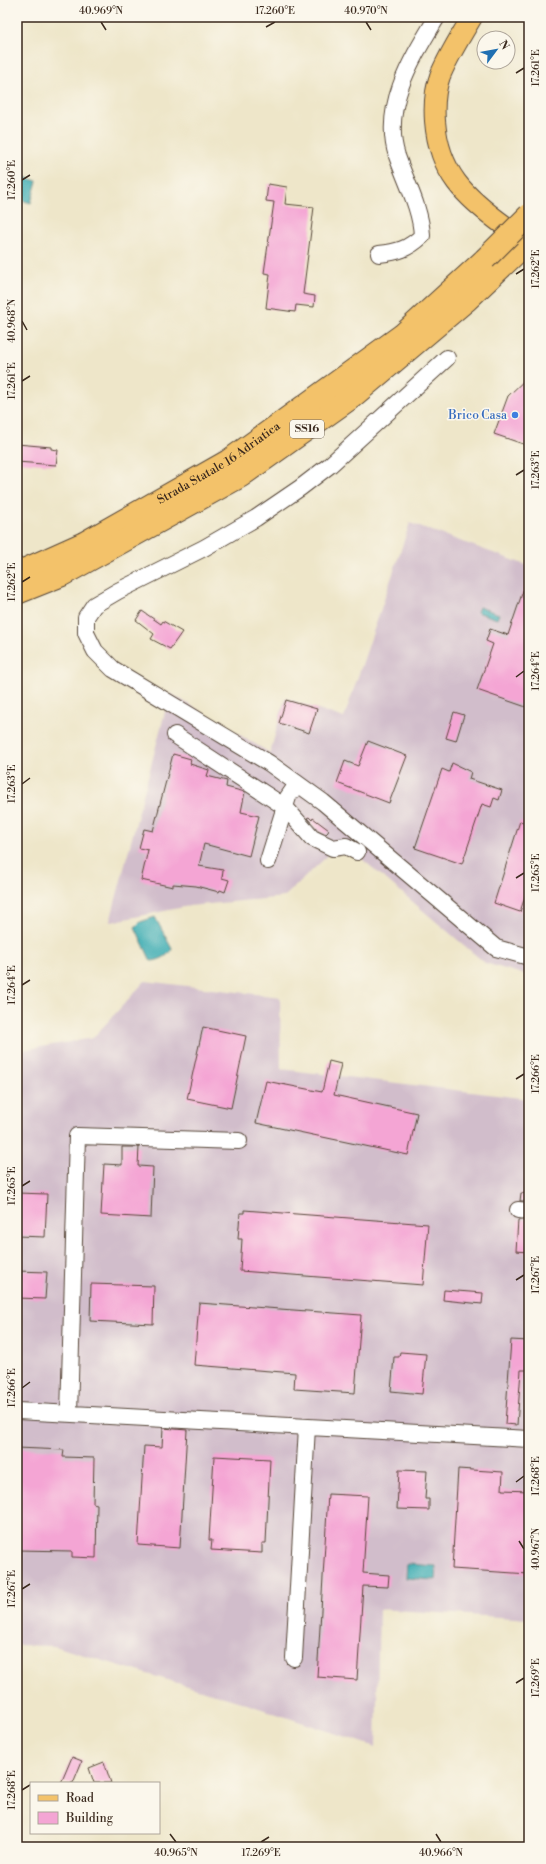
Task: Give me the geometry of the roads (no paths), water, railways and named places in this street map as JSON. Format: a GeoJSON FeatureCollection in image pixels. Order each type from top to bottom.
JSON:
{"type":"FeatureCollection","features":[{"type":"Feature","properties":{"kind":"highway","name":"Strada Statale 16 Adriatica"},"geometry":{"type":"LineString","coordinates":[[493,265],[529,215]]}},
{"type":"Feature","properties":{"kind":"highway","name":"Strada Statale 16 Adriatica"},"geometry":{"type":"LineString","coordinates":[[17,593],[58,566],[89,550],[228,461],[402,335],[493,265],[529,241]]}},
{"type":"Feature","properties":{"kind":"highway","name":"Strada Statale 16 Adriatica"},"geometry":{"type":"LineString","coordinates":[[17,574],[58,566]]}},
{"type":"Feature","properties":{"kind":"main road"},"geometry":{"type":"LineString","coordinates":[[472,17],[440,77],[434,107],[437,140],[443,161],[456,183],[479,207],[505,226]]}},
{"type":"Feature","properties":{"kind":"street"},"geometry":{"type":"LineString","coordinates":[[379,254],[398,252],[414,244],[422,236],[422,224],[397,153],[394,127],[396,102],[403,78],[417,49],[437,17]]}},
{"type":"Feature","properties":{"kind":"street"},"geometry":{"type":"LineString","coordinates":[[447,358],[330,465],[300,488],[256,518],[204,548],[118,591],[94,605],[86,617],[86,633],[95,652],[113,669],[249,750],[323,802],[496,948],[529,957]]}},
{"type":"Feature","properties":{"kind":"street"},"geometry":{"type":"LineString","coordinates":[[175,735],[285,807],[312,838],[332,848],[346,846],[357,852]]}},
{"type":"Feature","properties":{"kind":"street"},"geometry":{"type":"LineString","coordinates":[[268,862],[288,797],[297,784]]}},
{"type":"Feature","properties":{"kind":"street"},"geometry":{"type":"LineString","coordinates":[[69,1414],[77,1136],[239,1141]]}},
{"type":"Feature","properties":{"kind":"street"},"geometry":{"type":"LineString","coordinates":[[17,1411],[529,1439]]}},
{"type":"Feature","properties":{"kind":"street"},"geometry":{"type":"LineString","coordinates":[[294,1658],[308,1427]]}},
{"type":"Feature","properties":{"kind":"water"},"geometry":{"type":"Polygon","coordinates":[[[17,175],[37,181],[31,203],[17,199],[17,175]]]}},
{"type":"Feature","properties":{"kind":"water"},"geometry":{"type":"Polygon","coordinates":[[[479,607],[499,614],[497,619],[477,612],[479,607]]]}},
{"type":"Feature","properties":{"kind":"water"},"geometry":{"type":"Polygon","coordinates":[[[155,917],[172,949],[171,952],[163,958],[151,961],[135,927],[140,922],[155,917]]]}},
{"type":"Feature","properties":{"kind":"water"},"geometry":{"type":"Polygon","coordinates":[[[407,1564],[436,1566],[435,1580],[406,1578],[407,1564]]]}},
{"type":"Feature","properties":{"kind":"place","name":"Brico Casa"},"geometry":{"type":"Point","coordinates":[515,415]}}]}
